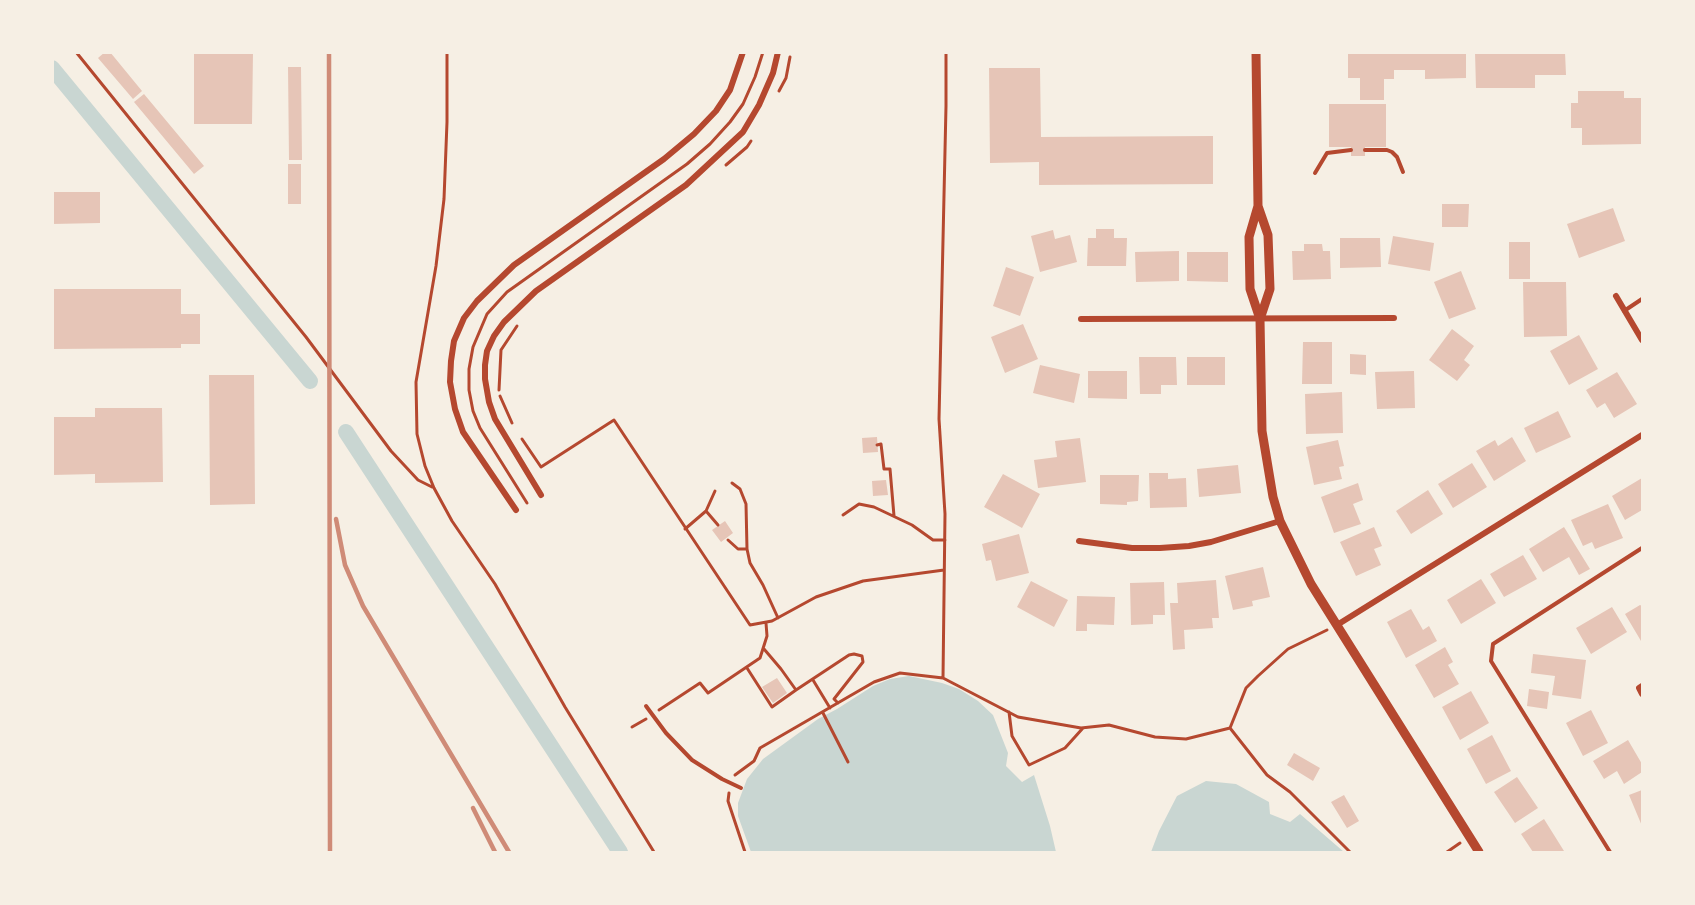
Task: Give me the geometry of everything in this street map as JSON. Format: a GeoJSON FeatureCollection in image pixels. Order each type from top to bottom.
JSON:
{"type":"FeatureCollection","features":[{"type":"Feature","properties":{"kind":"street"},"geometry":{"type":"LineString","coordinates":[[516,510],[463,432],[455,409],[450,382],[450,361],[454,341],[464,318],[477,301],[514,265],[664,159],[694,134],[716,111],[730,90],[743,52]]}},
{"type":"Feature","properties":{"kind":"street"},"geometry":{"type":"LineString","coordinates":[[541,495],[495,418],[489,402],[485,365],[487,351],[494,336],[504,322],[536,291],[686,185],[743,132],[759,105],[773,73],[778,52]]}},
{"type":"Feature","properties":{"kind":"street"},"geometry":{"type":"LineString","coordinates":[[1256,52],[1258,206],[1249,237],[1251,294],[1260,319],[1262,431],[1268,473],[1280,521],[1311,584],[1336,626],[1479,852]]}},
{"type":"Feature","properties":{"kind":"street"},"geometry":{"type":"LineString","coordinates":[[1258,206],[1268,235],[1270,289],[1260,319]]}},
{"type":"Feature","properties":{"kind":"street"},"geometry":{"type":"LineString","coordinates":[[1616,296],[1642,340]]}},
{"type":"Feature","properties":{"kind":"street"},"geometry":{"type":"LineString","coordinates":[[1082,319],[1394,318]]}},
{"type":"Feature","properties":{"kind":"street"},"geometry":{"type":"LineString","coordinates":[[1336,626],[1642,435]]}},
{"type":"Feature","properties":{"kind":"street"},"geometry":{"type":"LineString","coordinates":[[1079,541],[1132,548],[1189,546],[1211,542],[1280,521]]}},
{"type":"Feature","properties":{"kind":"lane"},"geometry":{"type":"LineString","coordinates":[[1315,172],[1327,153],[1351,150]]}},
{"type":"Feature","properties":{"kind":"lane"},"geometry":{"type":"LineString","coordinates":[[1365,150],[1392,152],[1403,172]]}},
{"type":"Feature","properties":{"kind":"lane"},"geometry":{"type":"LineString","coordinates":[[1624,311],[1642,299]]}},
{"type":"Feature","properties":{"kind":"lane"},"geometry":{"type":"LineString","coordinates":[[1610,852],[1491,661],[1493,644],[1642,548]]}},
{"type":"Feature","properties":{"kind":"lane"},"geometry":{"type":"LineString","coordinates":[[646,706],[672,740],[692,760],[722,780],[741,788]]}},
{"type":"Feature","properties":{"kind":"path"},"geometry":{"type":"LineString","coordinates":[[76,52],[306,337],[391,451],[418,480],[434,488]]}},
{"type":"Feature","properties":{"kind":"path"},"geometry":{"type":"LineString","coordinates":[[447,52],[444,199],[436,266],[418,366],[416,399],[417,434],[425,466],[452,521],[495,584],[565,707],[654,852]]}},
{"type":"Feature","properties":{"kind":"path"},"geometry":{"type":"LineString","coordinates":[[775,98],[786,78],[790,52]]}},
{"type":"Feature","properties":{"kind":"path"},"geometry":{"type":"LineString","coordinates":[[943,678],[945,540],[939,419],[946,52]]}},
{"type":"Feature","properties":{"kind":"path"},"geometry":{"type":"LineString","coordinates":[[722,168],[747,147],[753,138]]}},
{"type":"Feature","properties":{"kind":"path"},"geometry":{"type":"LineString","coordinates":[[514,427],[499,392],[501,350],[519,322]]}},
{"type":"Feature","properties":{"kind":"path"},"geometry":{"type":"LineString","coordinates":[[519,435],[541,467],[614,420],[750,625],[772,621],[816,597],[863,581],[944,570]]}},
{"type":"Feature","properties":{"kind":"path"},"geometry":{"type":"LineString","coordinates":[[877,445],[881,444],[884,469],[890,469],[889,486],[894,516]]}},
{"type":"Feature","properties":{"kind":"path"},"geometry":{"type":"LineString","coordinates":[[732,483],[740,489],[746,504],[747,549],[750,563],[778,618]]}},
{"type":"Feature","properties":{"kind":"path"},"geometry":{"type":"LineString","coordinates":[[685,529],[706,511],[715,491]]}},
{"type":"Feature","properties":{"kind":"path"},"geometry":{"type":"LineString","coordinates":[[843,515],[859,504],[874,507],[894,516],[933,540],[945,540]]}},
{"type":"Feature","properties":{"kind":"path"},"geometry":{"type":"LineString","coordinates":[[706,511],[718,525]]}},
{"type":"Feature","properties":{"kind":"path"},"geometry":{"type":"LineString","coordinates":[[728,540],[738,549],[747,549]]}},
{"type":"Feature","properties":{"kind":"path"},"geometry":{"type":"LineString","coordinates":[[632,727],[700,683],[708,693],[760,658],[767,636],[766,622]]}},
{"type":"Feature","properties":{"kind":"path"},"geometry":{"type":"LineString","coordinates":[[1230,728],[1246,688],[1258,676],[1288,650],[1336,626]]}},
{"type":"Feature","properties":{"kind":"path"},"geometry":{"type":"LineString","coordinates":[[764,649],[796,690]]}},
{"type":"Feature","properties":{"kind":"path"},"geometry":{"type":"LineString","coordinates":[[747,668],[772,707],[849,655],[861,656],[863,662],[834,699],[838,703]]}},
{"type":"Feature","properties":{"kind":"path"},"geometry":{"type":"LineString","coordinates":[[745,852],[728,801],[735,776],[754,761],[760,748],[874,682],[900,673],[943,678],[1018,717],[1083,728],[1109,725],[1155,737],[1186,739],[1230,728]]}},
{"type":"Feature","properties":{"kind":"path"},"geometry":{"type":"LineString","coordinates":[[813,680],[831,708]]}},
{"type":"Feature","properties":{"kind":"path"},"geometry":{"type":"LineString","coordinates":[[1009,712],[1012,735],[1029,765],[1065,748],[1083,728]]}},
{"type":"Feature","properties":{"kind":"path"},"geometry":{"type":"LineString","coordinates":[[823,713],[848,762]]}},
{"type":"Feature","properties":{"kind":"path"},"geometry":{"type":"LineString","coordinates":[[1230,728],[1267,776],[1290,792],[1350,852]]}},
{"type":"Feature","properties":{"kind":"shaded area"},"geometry":{"type":"Polygon","coordinates":[[[909,676],[959,689],[978,701],[993,715],[1008,753],[1006,766],[1022,782],[1034,775],[1056,852],[751,852],[738,816],[738,803],[747,779],[763,759],[818,719],[873,686],[890,679],[909,676]]]}},
{"type":"Feature","properties":{"kind":"shaded area"},"geometry":{"type":"Polygon","coordinates":[[[1206,781],[1236,784],[1269,802],[1270,814],[1290,822],[1300,814],[1344,852],[1151,852],[1177,796],[1206,781]]]}},
{"type":"Feature","properties":{"kind":"building"},"geometry":{"type":"Polygon","coordinates":[[[105,52],[110,52],[142,91],[133,99],[98,58],[105,52]]]}},
{"type":"Feature","properties":{"kind":"building"},"geometry":{"type":"Polygon","coordinates":[[[194,52],[253,52],[252,124],[194,124],[194,52]]]}},
{"type":"Feature","properties":{"kind":"building"},"geometry":{"type":"Polygon","coordinates":[[[1348,52],[1466,52],[1466,78],[1425,79],[1425,70],[1394,70],[1394,79],[1384,79],[1384,100],[1360,100],[1360,78],[1348,78],[1348,52]]]}},
{"type":"Feature","properties":{"kind":"building"},"geometry":{"type":"Polygon","coordinates":[[[1475,52],[1565,52],[1566,75],[1535,75],[1535,88],[1476,88],[1475,52]]]}},
{"type":"Feature","properties":{"kind":"building"},"geometry":{"type":"Polygon","coordinates":[[[288,67],[301,67],[302,160],[289,160],[288,67]]]}},
{"type":"Feature","properties":{"kind":"building"},"geometry":{"type":"Polygon","coordinates":[[[989,68],[1040,68],[1041,137],[1213,136],[1213,184],[1039,185],[1039,162],[990,163],[989,68]]]}},
{"type":"Feature","properties":{"kind":"building"},"geometry":{"type":"Polygon","coordinates":[[[1578,91],[1624,91],[1624,98],[1642,98],[1642,144],[1582,145],[1582,128],[1571,128],[1571,103],[1578,103],[1578,91]]]}},
{"type":"Feature","properties":{"kind":"building"},"geometry":{"type":"Polygon","coordinates":[[[144,94],[204,166],[194,174],[134,102],[144,94]]]}},
{"type":"Feature","properties":{"kind":"building"},"geometry":{"type":"Polygon","coordinates":[[[1329,104],[1386,104],[1386,147],[1365,147],[1365,156],[1351,156],[1351,147],[1329,147],[1329,104]]]}},
{"type":"Feature","properties":{"kind":"building"},"geometry":{"type":"Polygon","coordinates":[[[288,164],[301,164],[301,204],[288,204],[288,164]]]}},
{"type":"Feature","properties":{"kind":"building"},"geometry":{"type":"Polygon","coordinates":[[[52,192],[100,192],[100,223],[52,224],[52,192]]]}},
{"type":"Feature","properties":{"kind":"building"},"geometry":{"type":"Polygon","coordinates":[[[1442,204],[1469,204],[1468,227],[1442,227],[1442,204]]]}},
{"type":"Feature","properties":{"kind":"building"},"geometry":{"type":"Polygon","coordinates":[[[1613,208],[1625,241],[1579,258],[1567,224],[1613,208]]]}},
{"type":"Feature","properties":{"kind":"building"},"geometry":{"type":"Polygon","coordinates":[[[1096,229],[1114,229],[1114,238],[1127,238],[1126,266],[1087,266],[1088,238],[1096,238],[1096,229]]]}},
{"type":"Feature","properties":{"kind":"building"},"geometry":{"type":"Polygon","coordinates":[[[1053,230],[1055,239],[1070,235],[1077,262],[1040,272],[1031,236],[1053,230]]]}},
{"type":"Feature","properties":{"kind":"building"},"geometry":{"type":"Polygon","coordinates":[[[1393,236],[1434,243],[1430,271],[1388,264],[1393,236]]]}},
{"type":"Feature","properties":{"kind":"building"},"geometry":{"type":"Polygon","coordinates":[[[1340,238],[1380,238],[1381,267],[1340,268],[1340,238]]]}},
{"type":"Feature","properties":{"kind":"building"},"geometry":{"type":"Polygon","coordinates":[[[1509,242],[1530,242],[1530,279],[1509,279],[1509,242]]]}},
{"type":"Feature","properties":{"kind":"building"},"geometry":{"type":"Polygon","coordinates":[[[1304,244],[1322,244],[1323,251],[1330,251],[1331,279],[1293,280],[1292,251],[1304,251],[1304,244]]]}},
{"type":"Feature","properties":{"kind":"building"},"geometry":{"type":"Polygon","coordinates":[[[1179,251],[1179,281],[1136,282],[1135,252],[1179,251]]]}},
{"type":"Feature","properties":{"kind":"building"},"geometry":{"type":"Polygon","coordinates":[[[1187,252],[1228,252],[1228,282],[1187,281],[1187,252]]]}},
{"type":"Feature","properties":{"kind":"building"},"geometry":{"type":"Polygon","coordinates":[[[1006,267],[1034,277],[1020,316],[993,306],[1006,267]]]}},
{"type":"Feature","properties":{"kind":"building"},"geometry":{"type":"Polygon","coordinates":[[[1461,271],[1476,309],[1449,319],[1434,282],[1461,271]]]}},
{"type":"Feature","properties":{"kind":"building"},"geometry":{"type":"Polygon","coordinates":[[[1523,282],[1566,282],[1567,336],[1524,337],[1523,282]]]}},
{"type":"Feature","properties":{"kind":"building"},"geometry":{"type":"Polygon","coordinates":[[[52,289],[181,289],[181,314],[200,314],[200,344],[181,344],[181,348],[52,349],[52,289]]]}},
{"type":"Feature","properties":{"kind":"building"},"geometry":{"type":"Polygon","coordinates":[[[1023,324],[1038,359],[1005,373],[991,337],[1023,324]]]}},
{"type":"Feature","properties":{"kind":"building"},"geometry":{"type":"Polygon","coordinates":[[[1452,329],[1474,346],[1464,360],[1470,365],[1457,381],[1429,360],[1452,329]]]}},
{"type":"Feature","properties":{"kind":"building"},"geometry":{"type":"Polygon","coordinates":[[[1579,335],[1598,369],[1569,385],[1550,351],[1579,335]]]}},
{"type":"Feature","properties":{"kind":"building"},"geometry":{"type":"Polygon","coordinates":[[[1303,342],[1332,342],[1332,384],[1302,384],[1303,342]]]}},
{"type":"Feature","properties":{"kind":"building"},"geometry":{"type":"Polygon","coordinates":[[[1350,354],[1366,355],[1366,375],[1350,374],[1350,354]]]}},
{"type":"Feature","properties":{"kind":"building"},"geometry":{"type":"Polygon","coordinates":[[[1139,357],[1176,357],[1177,385],[1161,385],[1161,394],[1140,394],[1139,357]]]}},
{"type":"Feature","properties":{"kind":"building"},"geometry":{"type":"Polygon","coordinates":[[[1187,357],[1225,357],[1225,385],[1187,385],[1187,357]]]}},
{"type":"Feature","properties":{"kind":"building"},"geometry":{"type":"Polygon","coordinates":[[[1040,365],[1080,374],[1074,403],[1033,393],[1040,365]]]}},
{"type":"Feature","properties":{"kind":"building"},"geometry":{"type":"Polygon","coordinates":[[[1088,371],[1127,371],[1127,399],[1088,398],[1088,371]]]}},
{"type":"Feature","properties":{"kind":"building"},"geometry":{"type":"Polygon","coordinates":[[[1414,371],[1415,408],[1377,409],[1375,372],[1414,371]]]}},
{"type":"Feature","properties":{"kind":"building"},"geometry":{"type":"Polygon","coordinates":[[[1617,372],[1637,404],[1614,418],[1605,403],[1597,408],[1586,390],[1617,372]]]}},
{"type":"Feature","properties":{"kind":"building"},"geometry":{"type":"Polygon","coordinates":[[[209,375],[254,375],[255,504],[210,505],[209,375]]]}},
{"type":"Feature","properties":{"kind":"building"},"geometry":{"type":"Polygon","coordinates":[[[1342,392],[1343,433],[1306,434],[1305,394],[1342,392]]]}},
{"type":"Feature","properties":{"kind":"building"},"geometry":{"type":"Polygon","coordinates":[[[95,408],[162,408],[163,482],[95,483],[95,474],[52,475],[52,417],[95,417],[95,408]]]}},
{"type":"Feature","properties":{"kind":"building"},"geometry":{"type":"Polygon","coordinates":[[[1558,411],[1571,437],[1536,453],[1524,428],[1558,411]]]}},
{"type":"Feature","properties":{"kind":"building"},"geometry":{"type":"Polygon","coordinates":[[[877,437],[878,452],[863,453],[862,438],[877,437]]]}},
{"type":"Feature","properties":{"kind":"building"},"geometry":{"type":"Polygon","coordinates":[[[1512,437],[1526,461],[1494,481],[1476,451],[1495,440],[1498,446],[1512,437]]]}},
{"type":"Feature","properties":{"kind":"building"},"geometry":{"type":"Polygon","coordinates":[[[1080,438],[1086,482],[1038,488],[1034,460],[1057,457],[1055,441],[1080,438]]]}},
{"type":"Feature","properties":{"kind":"building"},"geometry":{"type":"Polygon","coordinates":[[[1338,440],[1344,466],[1339,467],[1342,479],[1314,485],[1306,447],[1338,440]]]}},
{"type":"Feature","properties":{"kind":"building"},"geometry":{"type":"Polygon","coordinates":[[[1472,463],[1487,487],[1453,508],[1438,484],[1472,463]]]}},
{"type":"Feature","properties":{"kind":"building"},"geometry":{"type":"Polygon","coordinates":[[[1238,465],[1241,493],[1199,497],[1197,469],[1238,465]]]}},
{"type":"Feature","properties":{"kind":"building"},"geometry":{"type":"Polygon","coordinates":[[[1149,473],[1168,473],[1168,479],[1186,478],[1187,507],[1150,508],[1149,473]]]}},
{"type":"Feature","properties":{"kind":"building"},"geometry":{"type":"Polygon","coordinates":[[[1003,474],[1040,494],[1022,528],[984,507],[1003,474]]]}},
{"type":"Feature","properties":{"kind":"building"},"geometry":{"type":"Polygon","coordinates":[[[1100,475],[1139,475],[1138,501],[1127,502],[1127,505],[1100,504],[1100,475]]]}},
{"type":"Feature","properties":{"kind":"building"},"geometry":{"type":"Polygon","coordinates":[[[1642,478],[1642,510],[1625,520],[1612,496],[1642,478]]]}},
{"type":"Feature","properties":{"kind":"building"},"geometry":{"type":"Polygon","coordinates":[[[886,480],[888,495],[873,496],[872,481],[886,480]]]}},
{"type":"Feature","properties":{"kind":"building"},"geometry":{"type":"Polygon","coordinates":[[[1358,483],[1363,500],[1353,504],[1361,524],[1334,533],[1321,497],[1358,483]]]}},
{"type":"Feature","properties":{"kind":"building"},"geometry":{"type":"Polygon","coordinates":[[[1428,490],[1443,514],[1411,534],[1396,511],[1428,490]]]}},
{"type":"Feature","properties":{"kind":"building"},"geometry":{"type":"Polygon","coordinates":[[[1608,504],[1623,538],[1595,549],[1592,542],[1583,546],[1571,520],[1608,504]]]}},
{"type":"Feature","properties":{"kind":"building"},"geometry":{"type":"Polygon","coordinates":[[[725,521],[733,533],[721,542],[712,530],[725,521]]]}},
{"type":"Feature","properties":{"kind":"building"},"geometry":{"type":"Polygon","coordinates":[[[1374,527],[1382,546],[1374,549],[1381,565],[1356,576],[1340,542],[1374,527]]]}},
{"type":"Feature","properties":{"kind":"building"},"geometry":{"type":"Polygon","coordinates":[[[1564,527],[1590,569],[1579,575],[1569,557],[1543,572],[1529,549],[1564,527]]]}},
{"type":"Feature","properties":{"kind":"building"},"geometry":{"type":"Polygon","coordinates":[[[1019,534],[1029,573],[996,581],[991,560],[986,561],[982,544],[1019,534]]]}},
{"type":"Feature","properties":{"kind":"building"},"geometry":{"type":"Polygon","coordinates":[[[1523,555],[1537,579],[1504,597],[1490,574],[1523,555]]]}},
{"type":"Feature","properties":{"kind":"building"},"geometry":{"type":"Polygon","coordinates":[[[1263,567],[1270,597],[1252,601],[1253,606],[1233,610],[1225,576],[1263,567]]]}},
{"type":"Feature","properties":{"kind":"building"},"geometry":{"type":"Polygon","coordinates":[[[1481,579],[1496,603],[1461,624],[1447,600],[1481,579]]]}},
{"type":"Feature","properties":{"kind":"building"},"geometry":{"type":"Polygon","coordinates":[[[1216,580],[1219,618],[1212,618],[1213,628],[1184,630],[1185,649],[1173,650],[1170,603],[1178,603],[1177,583],[1216,580]]]}},
{"type":"Feature","properties":{"kind":"building"},"geometry":{"type":"Polygon","coordinates":[[[1031,581],[1068,600],[1054,627],[1017,607],[1031,581]]]}},
{"type":"Feature","properties":{"kind":"building"},"geometry":{"type":"Polygon","coordinates":[[[1164,582],[1165,615],[1153,615],[1153,624],[1131,625],[1130,583],[1164,582]]]}},
{"type":"Feature","properties":{"kind":"building"},"geometry":{"type":"Polygon","coordinates":[[[1077,596],[1115,597],[1114,625],[1087,624],[1087,631],[1076,631],[1077,596]]]}},
{"type":"Feature","properties":{"kind":"building"},"geometry":{"type":"Polygon","coordinates":[[[1642,606],[1641,641],[1625,614],[1642,606]]]}},
{"type":"Feature","properties":{"kind":"building"},"geometry":{"type":"Polygon","coordinates":[[[1612,607],[1627,632],[1591,654],[1576,628],[1612,607]]]}},
{"type":"Feature","properties":{"kind":"building"},"geometry":{"type":"Polygon","coordinates":[[[1411,609],[1423,630],[1429,626],[1437,641],[1406,658],[1387,622],[1411,609]]]}},
{"type":"Feature","properties":{"kind":"building"},"geometry":{"type":"Polygon","coordinates":[[[1445,647],[1453,662],[1448,665],[1459,684],[1434,698],[1415,665],[1445,647]]]}},
{"type":"Feature","properties":{"kind":"building"},"geometry":{"type":"Polygon","coordinates":[[[1533,654],[1586,660],[1581,699],[1552,695],[1555,676],[1531,673],[1533,654]]]}},
{"type":"Feature","properties":{"kind":"building"},"geometry":{"type":"Polygon","coordinates":[[[777,678],[787,693],[773,703],[762,687],[777,678]]]}},
{"type":"Feature","properties":{"kind":"building"},"geometry":{"type":"Polygon","coordinates":[[[1529,689],[1549,692],[1547,709],[1527,706],[1529,689]]]}},
{"type":"Feature","properties":{"kind":"building"},"geometry":{"type":"Polygon","coordinates":[[[1471,691],[1489,723],[1460,740],[1442,707],[1471,691]]]}},
{"type":"Feature","properties":{"kind":"building"},"geometry":{"type":"Polygon","coordinates":[[[1591,710],[1608,743],[1583,756],[1566,723],[1591,710]]]}},
{"type":"Feature","properties":{"kind":"building"},"geometry":{"type":"Polygon","coordinates":[[[1492,735],[1511,771],[1486,784],[1467,749],[1492,735]]]}},
{"type":"Feature","properties":{"kind":"building"},"geometry":{"type":"Polygon","coordinates":[[[1628,740],[1642,764],[1642,772],[1624,784],[1617,771],[1604,779],[1593,761],[1628,740]]]}},
{"type":"Feature","properties":{"kind":"building"},"geometry":{"type":"Polygon","coordinates":[[[1294,753],[1320,768],[1313,781],[1287,765],[1294,753]]]}},
{"type":"Feature","properties":{"kind":"building"},"geometry":{"type":"Polygon","coordinates":[[[1517,777],[1538,808],[1515,823],[1494,792],[1517,777]]]}},
{"type":"Feature","properties":{"kind":"building"},"geometry":{"type":"Polygon","coordinates":[[[1642,790],[1642,826],[1629,795],[1642,790]]]}},
{"type":"Feature","properties":{"kind":"building"},"geometry":{"type":"Polygon","coordinates":[[[1344,795],[1359,821],[1347,828],[1331,802],[1344,795]]]}},
{"type":"Feature","properties":{"kind":"building"},"geometry":{"type":"Polygon","coordinates":[[[1544,819],[1564,851],[1533,852],[1521,834],[1544,819]]]}},
{"type":"Feature","properties":{"kind":"waterway"},"geometry":{"type":"LineString","coordinates":[[52,68],[310,381]]}},
{"type":"Feature","properties":{"kind":"waterway"},"geometry":{"type":"LineString","coordinates":[[346,432],[620,852]]}},
{"type":"Feature","properties":{"kind":"railway"},"geometry":{"type":"LineString","coordinates":[[329,52],[330,852]]}},
{"type":"Feature","properties":{"kind":"railway"},"geometry":{"type":"LineString","coordinates":[[336,519],[345,565],[363,606],[509,852]]}},
{"type":"Feature","properties":{"kind":"railway"},"geometry":{"type":"LineString","coordinates":[[473,808],[495,852]]}}]}
